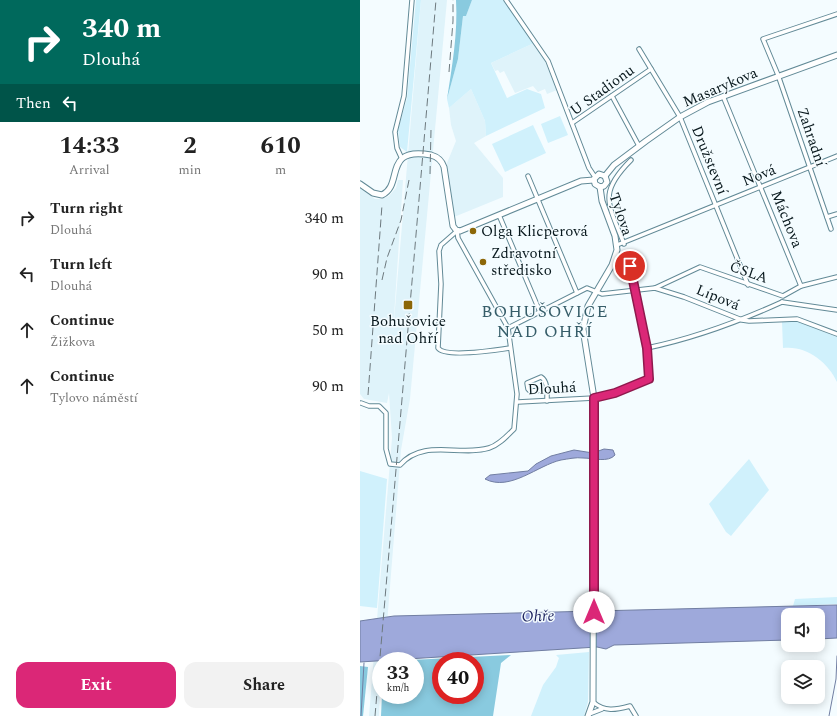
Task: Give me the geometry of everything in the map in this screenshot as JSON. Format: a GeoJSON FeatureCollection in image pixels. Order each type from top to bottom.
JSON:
{"type":"FeatureCollection","features":[{"type":"Feature","properties":{"kind":"street"},"geometry":{"type":"LineString","coordinates":[[402,159],[396,144],[395,132],[404,89],[412,0]]}},
{"type":"Feature","properties":{"kind":"street"},"geometry":{"type":"LineString","coordinates":[[506,0],[548,61],[572,123]]}},
{"type":"Feature","properties":{"kind":"street","name":"Zahradní"},"geometry":{"type":"LineString","coordinates":[[831,229],[778,75],[763,39],[837,14]]}},
{"type":"Feature","properties":{"kind":"street","name":"Družstevní"},"geometry":{"type":"LineString","coordinates":[[639,49],[680,117],[748,285]]}},
{"type":"Feature","properties":{"kind":"street","name":"Masarykova"},"geometry":{"type":"LineString","coordinates":[[605,176],[614,165],[680,117],[723,96],[837,55]]}},
{"type":"Feature","properties":{"kind":"street","name":"U Stadionu"},"geometry":{"type":"LineString","coordinates":[[594,179],[572,123],[652,69]]}},
{"type":"Feature","properties":{"kind":"street"},"geometry":{"type":"LineString","coordinates":[[612,96],[639,146]]}},
{"type":"Feature","properties":{"kind":"street","name":"Máchova"},"geometry":{"type":"LineString","coordinates":[[723,96],[801,286]]}},
{"type":"Feature","properties":{"kind":"street"},"geometry":{"type":"LineString","coordinates":[[360,184],[376,195],[386,193],[390,188],[397,164],[402,159],[410,155],[424,154],[434,156],[441,161],[444,167],[453,224],[457,231],[458,238],[508,328],[518,402],[514,429],[494,446],[480,450],[430,450],[414,453],[408,456],[400,465],[390,464],[386,449],[386,413],[379,406],[369,406],[361,403]]}},
{"type":"Feature","properties":{"kind":"street","name":"Nová"},"geometry":{"type":"LineString","coordinates":[[624,244],[837,156]]}},
{"type":"Feature","properties":{"kind":"street","name":"Tylova"},"geometry":{"type":"LineString","coordinates":[[600,187],[602,202],[614,232],[617,245],[624,244],[608,198],[612,182],[618,173],[631,160]]}},
{"type":"Feature","properties":{"kind":"street"},"geometry":{"type":"LineString","coordinates":[[510,348],[480,352],[440,350],[437,344],[441,284],[439,251],[441,245],[457,231],[461,231],[581,181],[594,179],[599,174],[605,176],[606,184],[600,187],[596,186],[594,179]]}},
{"type":"Feature","properties":{"kind":"street"},"geometry":{"type":"LineString","coordinates":[[508,328],[577,293],[528,176]]}},
{"type":"Feature","properties":{"kind":"street"},"geometry":{"type":"LineString","coordinates":[[499,214],[540,312]]}},
{"type":"Feature","properties":{"kind":"street"},"geometry":{"type":"LineString","coordinates":[[827,217],[837,214]]}},
{"type":"Feature","properties":{"kind":"street"},"geometry":{"type":"LineString","coordinates":[[589,715],[593,702],[594,398],[582,329],[585,313],[612,265],[616,255],[617,245]]}},
{"type":"Feature","properties":{"kind":"street"},"geometry":{"type":"LineString","coordinates":[[616,255],[628,256],[637,291],[647,348],[677,342],[742,320],[797,319],[837,334]]}},
{"type":"Feature","properties":{"kind":"street","name":"ČSLA"},"geometry":{"type":"LineString","coordinates":[[655,288],[700,267],[783,296],[801,286],[837,277]]}},
{"type":"Feature","properties":{"kind":"street","name":"Lípová"},"geometry":{"type":"LineString","coordinates":[[577,293],[587,288],[602,294],[624,290],[637,291],[655,288],[684,296],[742,320],[782,302]]}},
{"type":"Feature","properties":{"kind":"street"},"geometry":{"type":"LineString","coordinates":[[783,296],[782,302],[837,310]]}},
{"type":"Feature","properties":{"kind":"street","name":"Dlouhá"},"geometry":{"type":"LineString","coordinates":[[518,402],[594,398],[615,393],[649,379],[647,348]]}},
{"type":"Feature","properties":{"kind":"street"},"geometry":{"type":"LineString","coordinates":[[546,390],[530,391],[527,383],[541,377],[546,381],[547,401]]}},
{"type":"Feature","properties":{"kind":"street"},"geometry":{"type":"LineString","coordinates":[[593,702],[602,709]]}},
{"type":"Feature","properties":{"kind":"street"},"geometry":{"type":"LineString","coordinates":[[589,715],[602,709],[617,710],[630,706],[636,716]]}},
{"type":"Feature","properties":{"kind":"shaded area"},"geometry":{"type":"Polygon","coordinates":[[[416,0],[421,0],[407,152],[400,147],[398,130],[407,98],[416,0]]]}},
{"type":"Feature","properties":{"kind":"shaded area"},"geometry":{"type":"Polygon","coordinates":[[[421,0],[447,0],[410,399],[401,450],[385,652],[374,652],[392,438],[389,393],[387,403],[364,399],[360,394],[360,188],[375,199],[382,199],[389,196],[396,188],[398,180],[403,180],[393,332],[421,0]]]}},
{"type":"Feature","properties":{"kind":"shaded area"},"geometry":{"type":"Polygon","coordinates":[[[456,0],[472,0],[466,16],[463,16],[458,59],[447,99],[453,62],[456,0]]]}},
{"type":"Feature","properties":{"kind":"shaded area"},"geometry":{"type":"Polygon","coordinates":[[[472,0],[503,0],[534,43],[491,63],[507,98],[527,89],[541,94],[545,108],[486,136],[485,121],[471,89],[449,108],[447,99],[458,59],[463,16],[466,16],[472,0]]]}},
{"type":"Feature","properties":{"kind":"shaded area"},"geometry":{"type":"Polygon","coordinates":[[[534,43],[543,57],[557,90],[547,94],[545,89],[538,92],[533,86],[515,93],[504,71],[500,73],[498,70],[495,71],[491,63],[534,43]]]}},
{"type":"Feature","properties":{"kind":"shaded area"},"geometry":{"type":"Polygon","coordinates":[[[471,89],[485,121],[486,136],[474,143],[503,178],[503,197],[454,217],[447,163],[456,141],[451,125],[449,108],[471,89]]]}},
{"type":"Feature","properties":{"kind":"shaded area"},"geometry":{"type":"Polygon","coordinates":[[[560,116],[568,135],[548,143],[541,124],[560,116]]]}},
{"type":"Feature","properties":{"kind":"shaded area"},"geometry":{"type":"Polygon","coordinates":[[[533,125],[546,153],[505,172],[492,144],[533,125]]]}},
{"type":"Feature","properties":{"kind":"shaded area"},"geometry":{"type":"Polygon","coordinates":[[[797,321],[837,337],[837,382],[828,368],[815,356],[800,349],[783,348],[782,322],[797,321]]]}},
{"type":"Feature","properties":{"kind":"shaded area"},"geometry":{"type":"Polygon","coordinates":[[[749,459],[769,490],[731,536],[726,532],[709,504],[749,459]]]}},
{"type":"Feature","properties":{"kind":"shaded area"},"geometry":{"type":"Polygon","coordinates":[[[360,471],[387,479],[377,608],[360,606],[360,471]]]}},
{"type":"Feature","properties":{"kind":"shaded area"},"geometry":{"type":"Polygon","coordinates":[[[837,597],[837,604],[793,606],[795,599],[837,597]]]}},
{"type":"Feature","properties":{"kind":"shaded area"},"geometry":{"type":"Polygon","coordinates":[[[589,652],[588,702],[584,716],[531,716],[543,685],[556,667],[559,658],[556,655],[589,652]]]}},
{"type":"Feature","properties":{"kind":"shaded area"},"geometry":{"type":"Polygon","coordinates":[[[511,655],[501,663],[493,716],[381,716],[382,704],[424,704],[424,659],[432,659],[432,704],[484,704],[484,656],[511,655]]]}},
{"type":"Feature","properties":{"kind":"shaded area"},"geometry":{"type":"Polygon","coordinates":[[[360,666],[368,667],[363,716],[360,716],[360,666]]]}},
{"type":"Feature","properties":{"kind":"shaded area"},"geometry":{"type":"Polygon","coordinates":[[[372,680],[372,704],[379,704],[379,716],[369,716],[372,680]]]}},
{"type":"Feature","properties":{"kind":"water"},"geometry":{"type":"Polygon","coordinates":[[[604,449],[613,450],[615,455],[608,459],[600,460],[578,458],[561,460],[514,480],[504,482],[494,482],[485,479],[490,475],[528,471],[536,464],[551,456],[574,450],[593,453],[604,449]]]}},
{"type":"Feature","properties":{"kind":"water","name":"Ohře"},"geometry":{"type":"Polygon","coordinates":[[[837,605],[837,638],[825,639],[825,608],[781,608],[781,640],[614,645],[606,649],[597,647],[484,654],[484,652],[432,652],[432,657],[424,658],[424,652],[372,652],[372,661],[360,662],[360,621],[394,616],[837,605]]]}},
{"type":"Feature","properties":{"kind":"waterway"},"geometry":{"type":"LineString","coordinates":[[829,716],[836,679],[837,656]]}},
{"type":"Feature","properties":{"kind":"waterway"},"geometry":{"type":"LineString","coordinates":[[361,716],[364,663]]}},
{"type":"Feature","properties":{"kind":"railway"},"geometry":{"type":"LineString","coordinates":[[375,716],[436,0]]}},
{"type":"Feature","properties":{"kind":"railway"},"geometry":{"type":"LineString","coordinates":[[449,72],[453,0]]}},
{"type":"Feature","properties":{"kind":"railway"},"geometry":{"type":"LineString","coordinates":[[430,174],[431,130]]}},
{"type":"Feature","properties":{"kind":"railway"},"geometry":{"type":"LineString","coordinates":[[382,280],[387,258],[401,220],[409,180]]}},
{"type":"Feature","properties":{"kind":"railway"},"geometry":{"type":"LineString","coordinates":[[368,395],[382,205]]}},
{"type":"Feature","properties":{"kind":"place","name":"Olga Klicperová"},"geometry":{"type":"Point","coordinates":[473,231]}},
{"type":"Feature","properties":{"kind":"place","name":"Zdravotní středisko"},"geometry":{"type":"Point","coordinates":[483,262]}},
{"type":"Feature","properties":{"kind":"place","name":"Bohušovice nad Ohří"},"geometry":{"type":"Point","coordinates":[408,305]}},
{"type":"Feature","properties":{"kind":"district","name":"BOHUŠOVICE NAD OHŘÍ"},"geometry":{"type":"Point","coordinates":[545,321]}},
{"type":"Feature","properties":{"kind":"route"},"geometry":{"type":"LineString","coordinates":[[594,612],[594,398],[615,393],[649,379],[647,348],[637,291],[630,266]]}}]}
